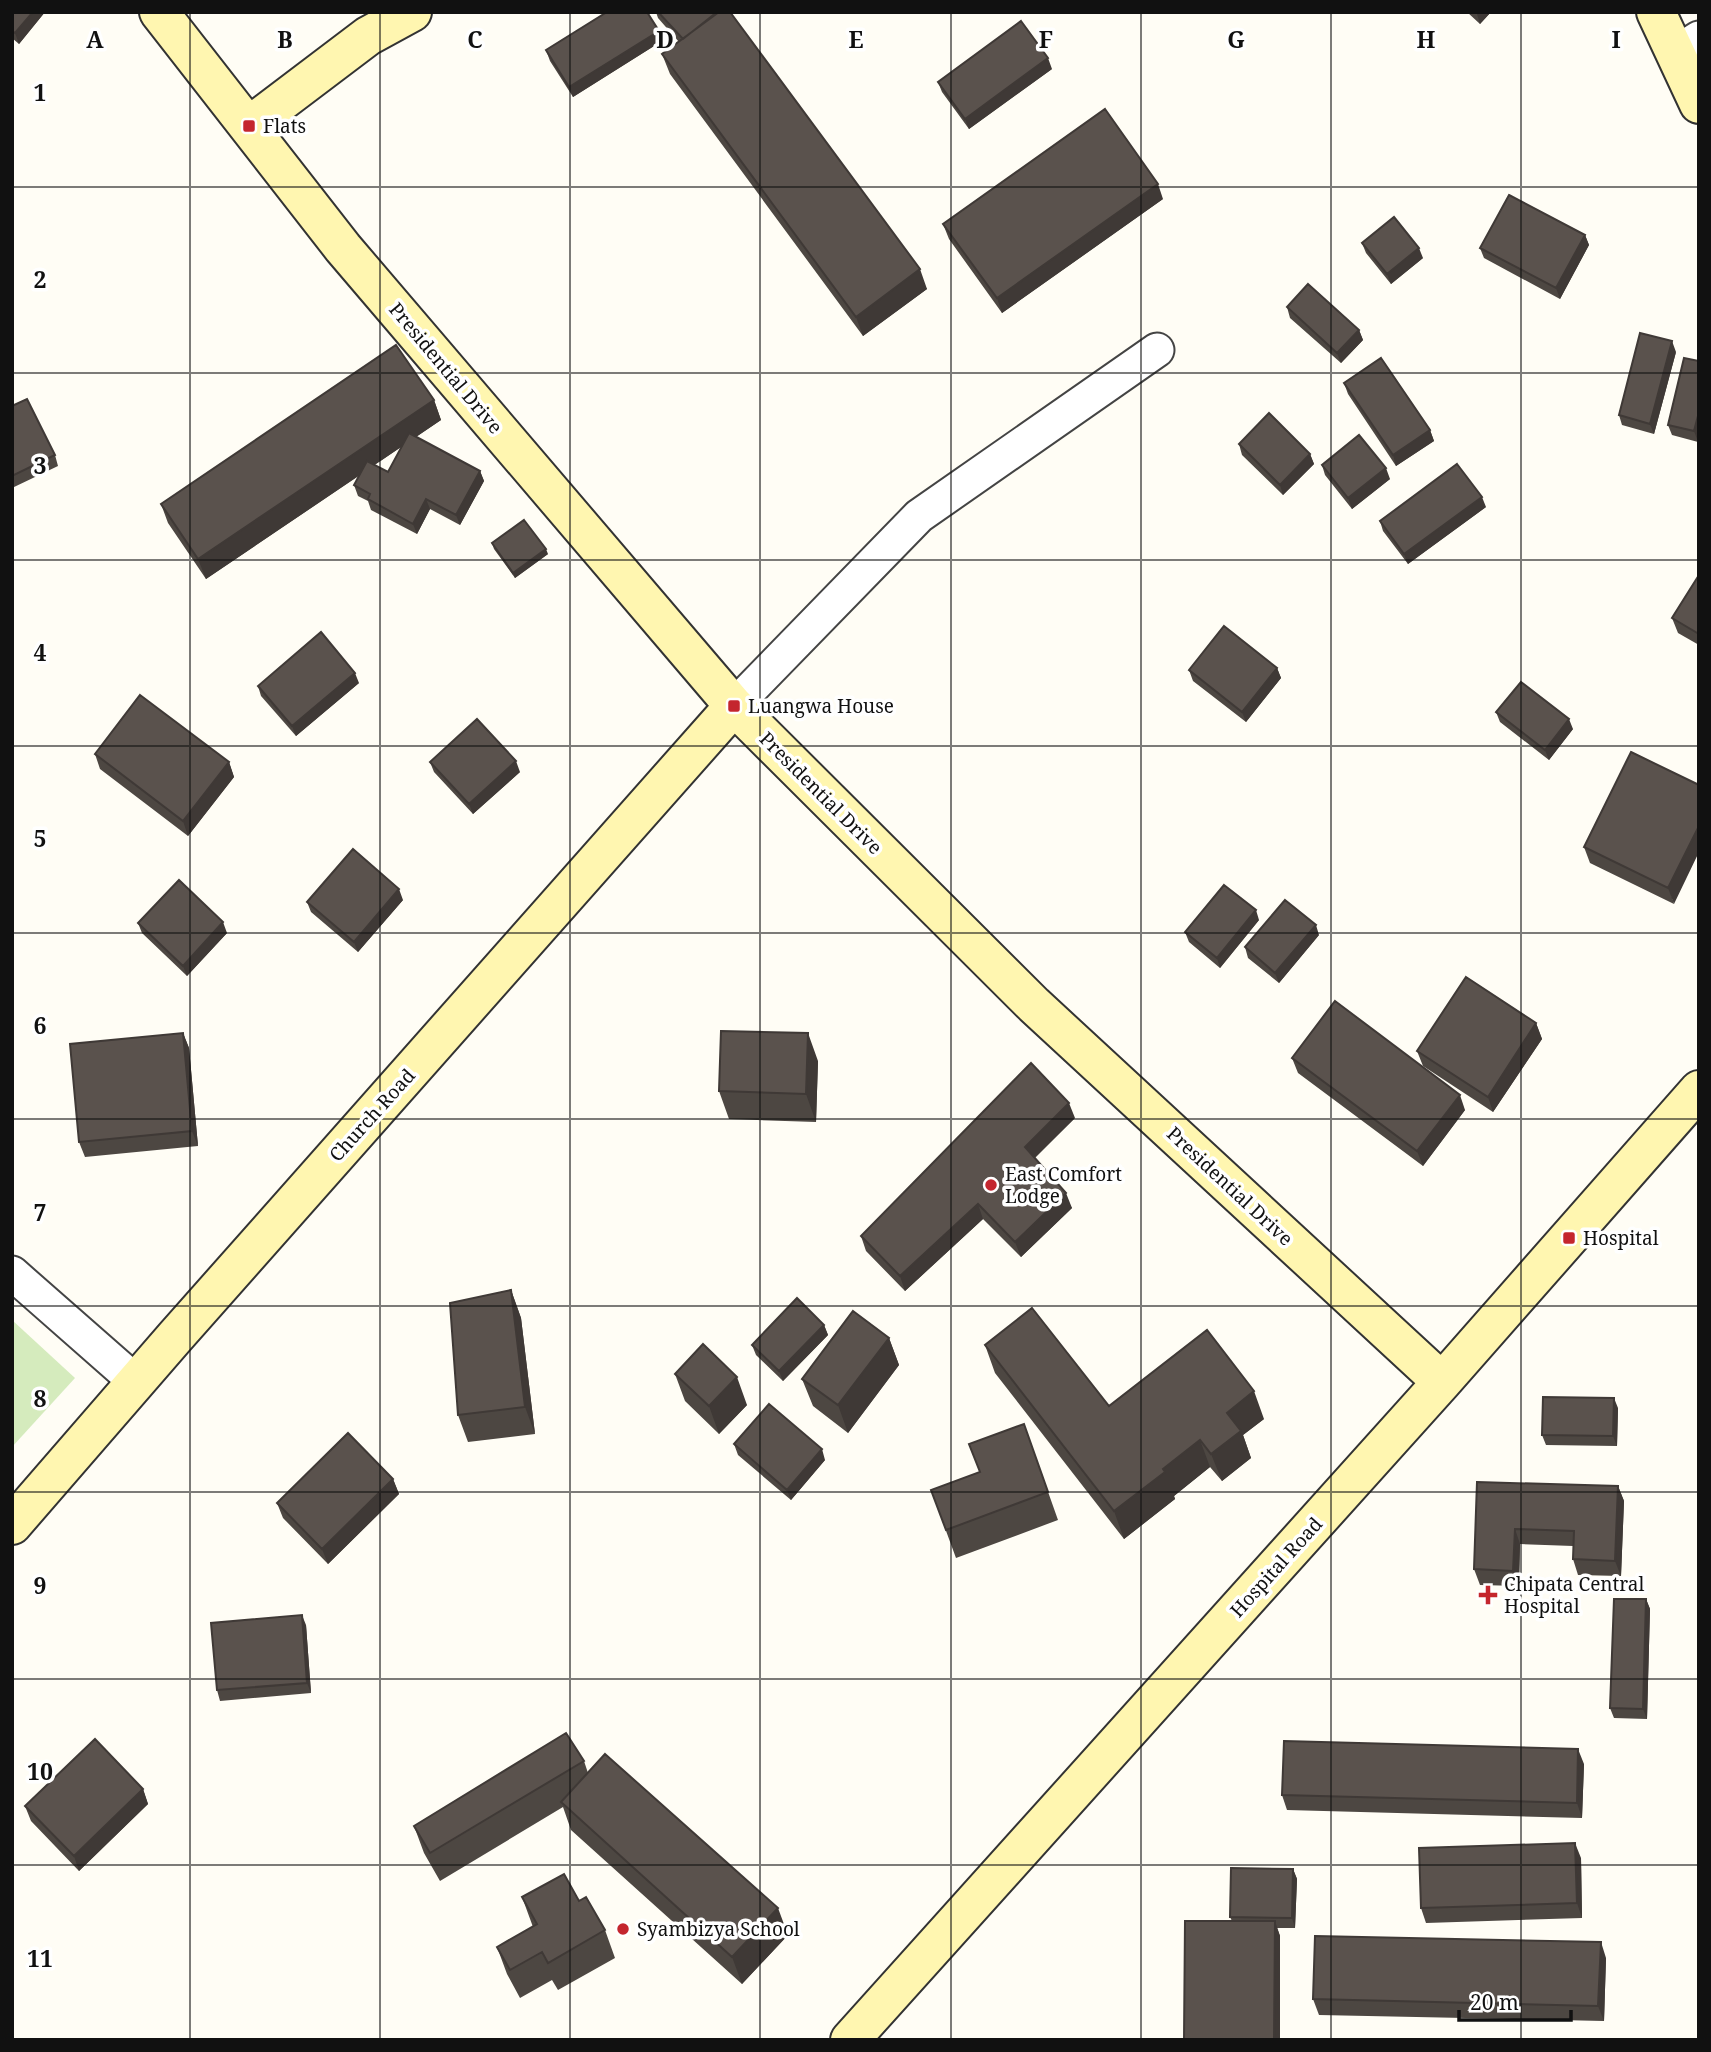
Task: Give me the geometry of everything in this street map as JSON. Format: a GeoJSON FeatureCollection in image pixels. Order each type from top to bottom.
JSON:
{"type":"FeatureCollection","features":[{"type":"Feature","properties":{"kind":"street","name":"Presidential Drive"},"geometry":{"type":"LineString","coordinates":[[159,12],[343,248],[734,706],[1034,1005],[1442,1382]]}},
{"type":"Feature","properties":{"kind":"street"},"geometry":{"type":"LineString","coordinates":[[249,126],[368,36],[412,12]]}},
{"type":"Feature","properties":{"kind":"street"},"geometry":{"type":"LineString","coordinates":[[1656,12],[1687,45],[1699,104]]}},
{"type":"Feature","properties":{"kind":"street"},"geometry":{"type":"LineString","coordinates":[[734,706],[919,516],[1157,350]]}},
{"type":"Feature","properties":{"kind":"street","name":"Church Road"},"geometry":{"type":"LineString","coordinates":[[12,1525],[734,706]]}},
{"type":"Feature","properties":{"kind":"street","name":"Hospital Road"},"geometry":{"type":"LineString","coordinates":[[850,2040],[1442,1382],[1699,1090]]}},
{"type":"Feature","properties":{"kind":"street"},"geometry":{"type":"LineString","coordinates":[[12,1273],[136,1382]]}},
{"type":"Feature","properties":{"kind":"green space"},"geometry":{"type":"Polygon","coordinates":[[[12,1320],[75,1378],[12,1447],[12,1320]]]}},
{"type":"Feature","properties":{"kind":"building"},"geometry":{"type":"Polygon","coordinates":[[[12,12],[33,12],[15,33],[12,31],[12,12]]]}},
{"type":"Feature","properties":{"kind":"building"},"geometry":{"type":"Polygon","coordinates":[[[607,12],[647,12],[659,31],[569,87],[546,50],[607,12]]]}},
{"type":"Feature","properties":{"kind":"building"},"geometry":{"type":"Polygon","coordinates":[[[658,12],[717,12],[683,39],[658,12]]]}},
{"type":"Feature","properties":{"kind":"building"},"geometry":{"type":"Polygon","coordinates":[[[719,12],[730,12],[920,269],[856,317],[662,54],[719,12]]]}},
{"type":"Feature","properties":{"kind":"building"},"geometry":{"type":"Polygon","coordinates":[[[1021,21],[1048,58],[965,119],[938,82],[1021,21]]]}},
{"type":"Feature","properties":{"kind":"building"},"geometry":{"type":"Polygon","coordinates":[[[1105,109],[1158,184],[997,298],[943,224],[1105,109]]]}},
{"type":"Feature","properties":{"kind":"building"},"geometry":{"type":"Polygon","coordinates":[[[1509,195],[1585,235],[1556,288],[1480,248],[1509,195]]]}},
{"type":"Feature","properties":{"kind":"building"},"geometry":{"type":"Polygon","coordinates":[[[1394,217],[1419,248],[1387,274],[1362,243],[1394,217]]]}},
{"type":"Feature","properties":{"kind":"building"},"geometry":{"type":"Polygon","coordinates":[[[1308,284],[1359,330],[1337,353],[1287,307],[1308,284]]]}},
{"type":"Feature","properties":{"kind":"building"},"geometry":{"type":"Polygon","coordinates":[[[1640,333],[1672,341],[1650,424],[1619,415],[1640,333]]]}},
{"type":"Feature","properties":{"kind":"building"},"geometry":{"type":"Polygon","coordinates":[[[396,345],[434,400],[198,559],[161,504],[396,345]]]}},
{"type":"Feature","properties":{"kind":"building"},"geometry":{"type":"Polygon","coordinates":[[[1381,358],[1430,430],[1393,455],[1344,383],[1381,358]]]}},
{"type":"Feature","properties":{"kind":"building"},"geometry":{"type":"Polygon","coordinates":[[[1684,358],[1699,361],[1699,412],[1694,431],[1668,425],[1684,358]]]}},
{"type":"Feature","properties":{"kind":"building"},"geometry":{"type":"Polygon","coordinates":[[[27,399],[55,455],[12,476],[12,406],[27,399]]]}},
{"type":"Feature","properties":{"kind":"building"},"geometry":{"type":"Polygon","coordinates":[[[1269,413],[1310,454],[1280,485],[1239,444],[1269,413]]]}},
{"type":"Feature","properties":{"kind":"building"},"geometry":{"type":"Polygon","coordinates":[[[409,433],[480,471],[456,515],[426,499],[413,524],[368,499],[370,494],[354,485],[367,461],[388,472],[409,433]]]}},
{"type":"Feature","properties":{"kind":"building"},"geometry":{"type":"Polygon","coordinates":[[[1359,435],[1386,468],[1348,498],[1322,465],[1359,435]]]}},
{"type":"Feature","properties":{"kind":"building"},"geometry":{"type":"Polygon","coordinates":[[[1457,464],[1482,497],[1404,554],[1380,521],[1457,464]]]}},
{"type":"Feature","properties":{"kind":"building"},"geometry":{"type":"Polygon","coordinates":[[[524,520],[546,549],[513,573],[492,543],[524,520]]]}},
{"type":"Feature","properties":{"kind":"building"},"geometry":{"type":"Polygon","coordinates":[[[1699,575],[1699,634],[1672,618],[1699,575]]]}},
{"type":"Feature","properties":{"kind":"building"},"geometry":{"type":"Polygon","coordinates":[[[1224,626],[1277,668],[1242,712],[1189,670],[1224,626]]]}},
{"type":"Feature","properties":{"kind":"building"},"geometry":{"type":"Polygon","coordinates":[[[321,632],[355,673],[292,726],[258,686],[321,632]]]}},
{"type":"Feature","properties":{"kind":"building"},"geometry":{"type":"Polygon","coordinates":[[[1521,682],[1569,719],[1545,750],[1496,712],[1521,682]]]}},
{"type":"Feature","properties":{"kind":"building"},"geometry":{"type":"Polygon","coordinates":[[[140,695],[229,762],[183,821],[95,754],[140,695]]]}},
{"type":"Feature","properties":{"kind":"building"},"geometry":{"type":"Polygon","coordinates":[[[477,719],[516,761],[469,804],[430,762],[477,719]]]}},
{"type":"Feature","properties":{"kind":"building"},"geometry":{"type":"Polygon","coordinates":[[[1631,752],[1699,785],[1699,826],[1668,888],[1584,847],[1631,752]]]}},
{"type":"Feature","properties":{"kind":"building"},"geometry":{"type":"Polygon","coordinates":[[[353,849],[399,889],[354,942],[307,902],[353,849]]]}},
{"type":"Feature","properties":{"kind":"building"},"geometry":{"type":"Polygon","coordinates":[[[179,880],[223,922],[183,966],[138,923],[179,880]]]}},
{"type":"Feature","properties":{"kind":"building"},"geometry":{"type":"Polygon","coordinates":[[[1224,885],[1256,910],[1217,958],[1185,932],[1224,885]]]}},
{"type":"Feature","properties":{"kind":"building"},"geometry":{"type":"Polygon","coordinates":[[[1285,900],[1316,925],[1275,973],[1245,947],[1285,900]]]}},
{"type":"Feature","properties":{"kind":"building"},"geometry":{"type":"Polygon","coordinates":[[[1466,977],[1536,1023],[1488,1097],[1417,1051],[1466,977]]]}},
{"type":"Feature","properties":{"kind":"building"},"geometry":{"type":"Polygon","coordinates":[[[1335,1001],[1460,1095],[1417,1151],[1292,1058],[1335,1001]]]}},
{"type":"Feature","properties":{"kind":"building"},"geometry":{"type":"Polygon","coordinates":[[[721,1031],[808,1033],[806,1094],[719,1091],[721,1031]]]}},
{"type":"Feature","properties":{"kind":"building"},"geometry":{"type":"Polygon","coordinates":[[[183,1033],[192,1131],[79,1142],[70,1044],[183,1033]]]}},
{"type":"Feature","properties":{"kind":"building","name":"East Comfort Lodge"},"geometry":{"type":"Polygon","coordinates":[[[1031,1063],[1069,1103],[1025,1147],[1066,1193],[1015,1242],[978,1204],[900,1276],[861,1236],[1031,1063]]]}},
{"type":"Feature","properties":{"kind":"building"},"geometry":{"type":"Polygon","coordinates":[[[511,1290],[525,1407],[458,1415],[450,1303],[511,1290]]]}},
{"type":"Feature","properties":{"kind":"building"},"geometry":{"type":"Polygon","coordinates":[[[797,1298],[824,1325],[779,1371],[752,1345],[797,1298]]]}},
{"type":"Feature","properties":{"kind":"building"},"geometry":{"type":"Polygon","coordinates":[[[1032,1308],[1109,1406],[1207,1330],[1254,1391],[1227,1413],[1241,1431],[1211,1454],[1200,1440],[1163,1469],[1165,1472],[1114,1511],[985,1345],[1032,1308]]]}},
{"type":"Feature","properties":{"kind":"building"},"geometry":{"type":"Polygon","coordinates":[[[853,1311],[889,1338],[838,1405],[802,1379],[853,1311]]]}},
{"type":"Feature","properties":{"kind":"building"},"geometry":{"type":"Polygon","coordinates":[[[703,1344],[737,1377],[709,1406],[675,1374],[703,1344]]]}},
{"type":"Feature","properties":{"kind":"building"},"geometry":{"type":"Polygon","coordinates":[[[1543,1397],[1614,1398],[1613,1436],[1542,1435],[1543,1397]]]}},
{"type":"Feature","properties":{"kind":"building"},"geometry":{"type":"Polygon","coordinates":[[[769,1404],[822,1449],[787,1490],[734,1444],[769,1404]]]}},
{"type":"Feature","properties":{"kind":"building"},"geometry":{"type":"Polygon","coordinates":[[[1024,1424],[1048,1492],[946,1530],[931,1490],[980,1472],[969,1444],[1024,1424]]]}},
{"type":"Feature","properties":{"kind":"building"},"geometry":{"type":"Polygon","coordinates":[[[348,1433],[393,1479],[322,1549],[277,1503],[348,1433]]]}},
{"type":"Feature","properties":{"kind":"building"},"geometry":{"type":"Polygon","coordinates":[[[1477,1482],[1618,1486],[1615,1561],[1573,1559],[1574,1531],[1515,1529],[1513,1571],[1474,1569],[1477,1482]]]}},
{"type":"Feature","properties":{"kind":"building"},"geometry":{"type":"Polygon","coordinates":[[[1614,1599],[1646,1599],[1643,1709],[1610,1708],[1614,1599]]]}},
{"type":"Feature","properties":{"kind":"building"},"geometry":{"type":"Polygon","coordinates":[[[302,1615],[307,1683],[217,1690],[211,1623],[302,1615]]]}},
{"type":"Feature","properties":{"kind":"building"},"geometry":{"type":"Polygon","coordinates":[[[566,1733],[584,1761],[430,1853],[414,1826],[566,1733]]]}},
{"type":"Feature","properties":{"kind":"building"},"geometry":{"type":"Polygon","coordinates":[[[95,1739],[143,1789],[74,1856],[25,1806],[95,1739]]]}},
{"type":"Feature","properties":{"kind":"building"},"geometry":{"type":"Polygon","coordinates":[[[1284,1741],[1578,1749],[1577,1803],[1282,1795],[1284,1741]]]}},
{"type":"Feature","properties":{"kind":"building"},"geometry":{"type":"Polygon","coordinates":[[[605,1754],[778,1908],[732,1957],[561,1802],[605,1754]]]}},
{"type":"Feature","properties":{"kind":"building"},"geometry":{"type":"Polygon","coordinates":[[[1575,1843],[1577,1903],[1421,1908],[1419,1848],[1575,1843]]]}},
{"type":"Feature","properties":{"kind":"building"},"geometry":{"type":"Polygon","coordinates":[[[1231,1868],[1293,1869],[1292,1918],[1230,1917],[1231,1868]]]}},
{"type":"Feature","properties":{"kind":"building"},"geometry":{"type":"Polygon","coordinates":[[[564,1874],[579,1901],[586,1897],[605,1930],[548,1963],[542,1952],[510,1970],[497,1947],[537,1924],[522,1897],[564,1874]]]}},
{"type":"Feature","properties":{"kind":"building"},"geometry":{"type":"Polygon","coordinates":[[[1185,1921],[1275,1921],[1274,2040],[1184,2040],[1185,1921]]]}},
{"type":"Feature","properties":{"kind":"building"},"geometry":{"type":"Polygon","coordinates":[[[1315,1936],[1601,1942],[1598,2006],[1313,1999],[1315,1936]]]}},
{"type":"Feature","properties":{"kind":"place","name":"Flats"},"geometry":{"type":"Point","coordinates":[249,126]}},
{"type":"Feature","properties":{"kind":"place","name":"Luangwa House"},"geometry":{"type":"Point","coordinates":[734,706]}},
{"type":"Feature","properties":{"kind":"place","name":"East Comfort Lodge"},"geometry":{"type":"Point","coordinates":[991,1185]}},
{"type":"Feature","properties":{"kind":"place","name":"Hospital"},"geometry":{"type":"Point","coordinates":[1569,1238]}},
{"type":"Feature","properties":{"kind":"place","name":"Chipata Central Hospital"},"geometry":{"type":"Point","coordinates":[1488,1595]}},
{"type":"Feature","properties":{"kind":"place","name":"Syambizya School"},"geometry":{"type":"Point","coordinates":[623,1929]}}]}
